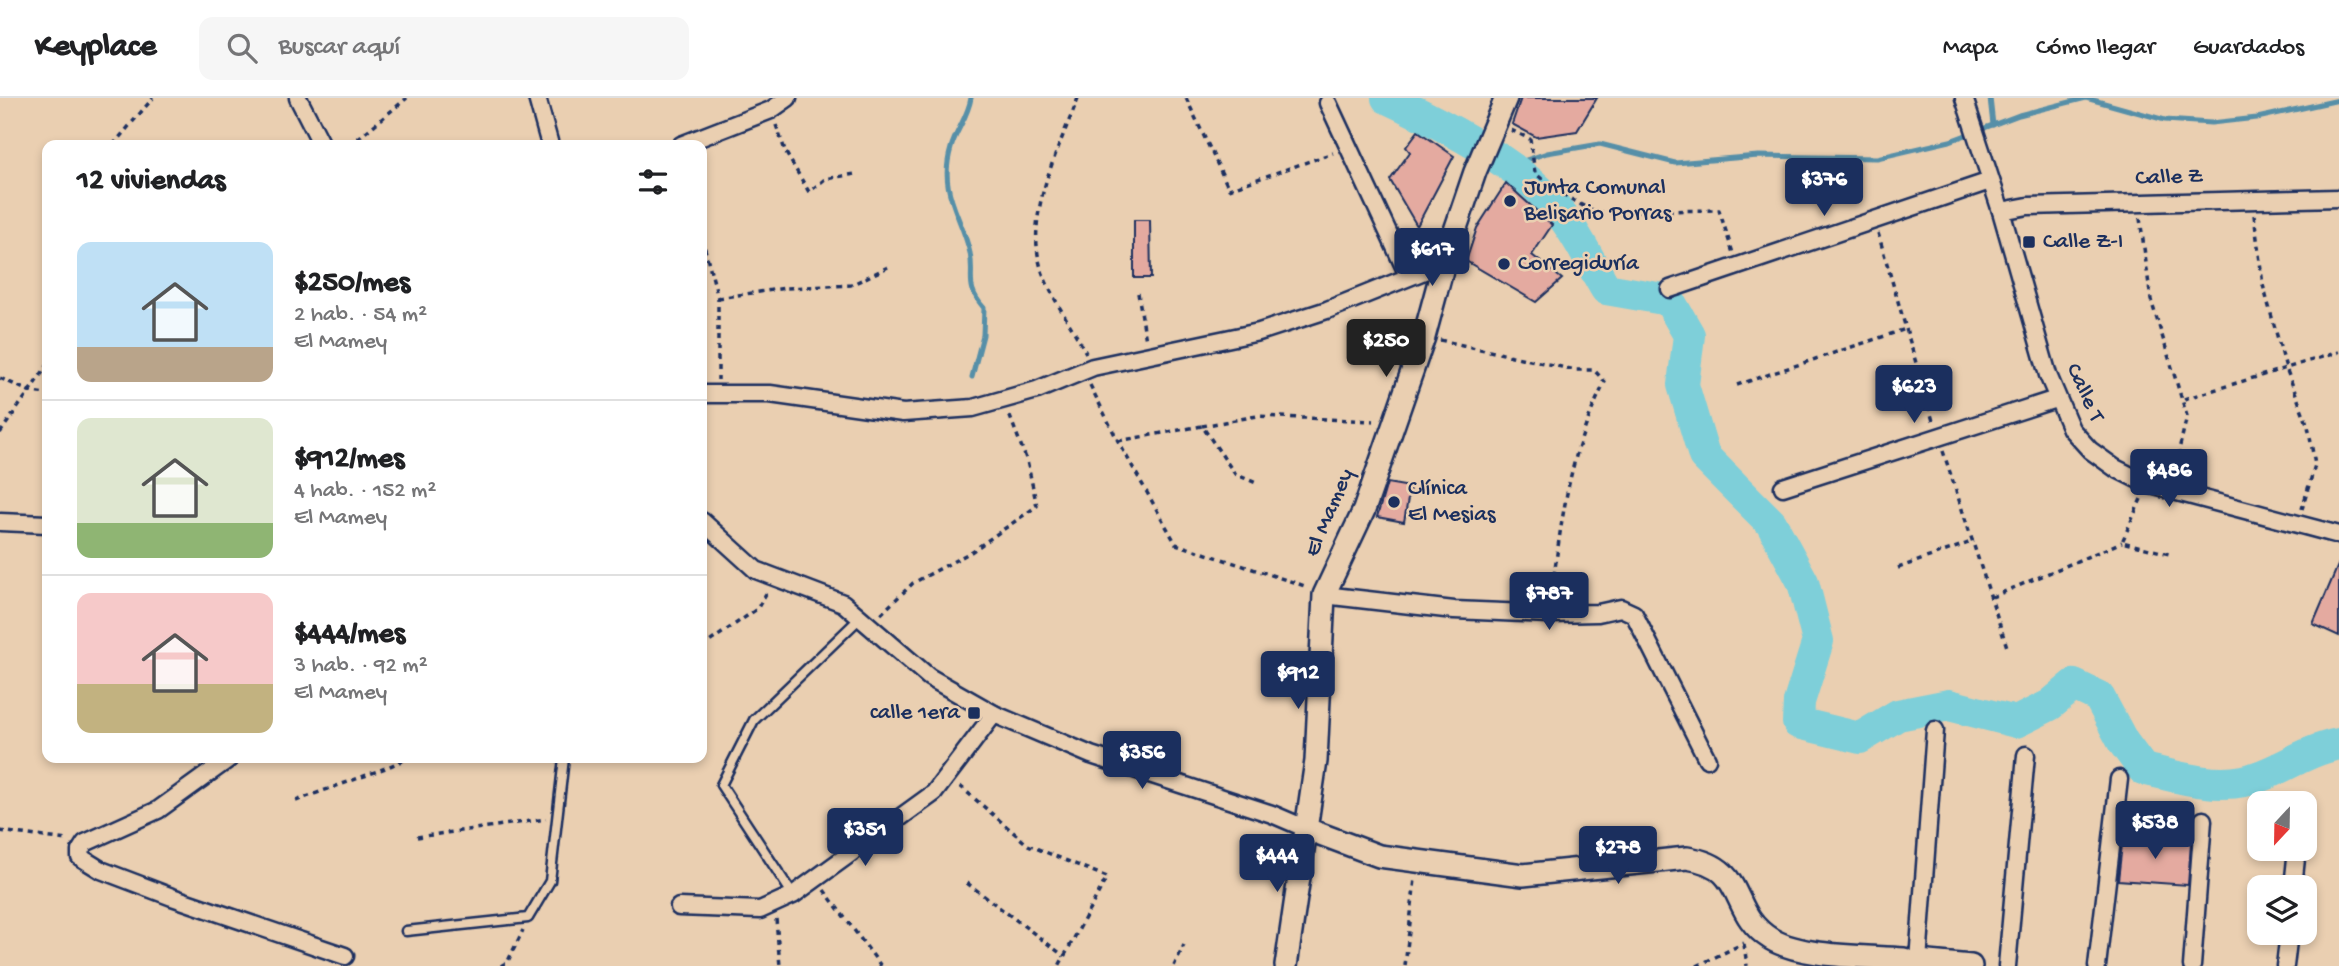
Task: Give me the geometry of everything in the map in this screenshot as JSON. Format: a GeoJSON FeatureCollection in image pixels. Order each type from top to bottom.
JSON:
{"type":"FeatureCollection","features":[{"type":"Feature","properties":{"kind":"street"},"geometry":{"type":"LineString","coordinates":[[298,98],[319,140]]}},
{"type":"Feature","properties":{"kind":"street"},"geometry":{"type":"LineString","coordinates":[[537,98],[549,140]]}},
{"type":"Feature","properties":{"kind":"street"},"geometry":{"type":"LineString","coordinates":[[694,140],[771,110],[788,98]]}},
{"type":"Feature","properties":{"kind":"street","name":"El Mamey"},"geometry":{"type":"LineString","coordinates":[[1286,966],[1317,761],[1314,591],[1364,510],[1424,337],[1444,263],[1475,172],[1507,98]]}},
{"type":"Feature","properties":{"kind":"street","name":"Calle T"},"geometry":{"type":"LineString","coordinates":[[1964,98],[2001,211],[2056,399],[2071,429],[2090,450],[2115,468],[2147,484],[2339,535]]}},
{"type":"Feature","properties":{"kind":"street"},"geometry":{"type":"LineString","coordinates":[[1328,103],[1408,275]]}},
{"type":"Feature","properties":{"kind":"street"},"geometry":{"type":"LineString","coordinates":[[1670,289],[1737,264],[1990,181]]}},
{"type":"Feature","properties":{"kind":"street","name":"Calle Z"},"geometry":{"type":"LineString","coordinates":[[2001,211],[2028,206],[2253,198],[2309,201],[2339,198]]}},
{"type":"Feature","properties":{"kind":"street"},"geometry":{"type":"LineString","coordinates":[[710,393],[803,397],[921,413],[973,408],[1002,401],[1088,369],[1259,332],[1327,310],[1408,275],[1444,263]]}},
{"type":"Feature","properties":{"kind":"street"},"geometry":{"type":"LineString","coordinates":[[1783,487],[2056,399]]}},
{"type":"Feature","properties":{"kind":"street"},"geometry":{"type":"LineString","coordinates":[[0,522],[42,524]]}},
{"type":"Feature","properties":{"kind":"street"},"geometry":{"type":"LineString","coordinates":[[707,527],[745,562],[775,579],[834,598],[865,621],[929,677],[995,714],[1091,755],[1272,814],[1364,852],[1418,863],[1523,875],[1687,858],[1704,861],[1726,873],[1752,925],[1772,939],[1795,949],[1971,966]]}},
{"type":"Feature","properties":{"kind":"street"},"geometry":{"type":"LineString","coordinates":[[1314,591],[1454,610],[1549,614],[1598,613],[1621,608],[1634,614],[1707,759]]}},
{"type":"Feature","properties":{"kind":"street"},"geometry":{"type":"LineString","coordinates":[[679,907],[760,910],[793,895],[925,799],[947,776],[995,714]]}},
{"type":"Feature","properties":{"kind":"street"},"geometry":{"type":"LineString","coordinates":[[1908,962],[1935,730]]}},
{"type":"Feature","properties":{"kind":"street"},"geometry":{"type":"LineString","coordinates":[[2007,966],[2026,755]]}},
{"type":"Feature","properties":{"kind":"street"},"geometry":{"type":"LineString","coordinates":[[223,763],[158,810],[85,843],[80,857],[101,870],[345,956]]}},
{"type":"Feature","properties":{"kind":"street"},"geometry":{"type":"LineString","coordinates":[[2097,966],[2119,779]]}},
{"type":"Feature","properties":{"kind":"street"},"geometry":{"type":"LineString","coordinates":[[2192,966],[2203,820]]}},
{"type":"Feature","properties":{"kind":"street"},"geometry":{"type":"LineString","coordinates":[[2285,966],[2288,945]]}},
{"type":"Feature","properties":{"kind":"lane"},"geometry":{"type":"LineString","coordinates":[[793,895],[721,785],[754,720],[865,621]]}},
{"type":"Feature","properties":{"kind":"lane"},"geometry":{"type":"LineString","coordinates":[[406,931],[528,918],[550,881],[564,763]]}},
{"type":"Feature","properties":{"kind":"path"},"geometry":{"type":"LineString","coordinates":[[117,140],[153,98]]}},
{"type":"Feature","properties":{"kind":"path"},"geometry":{"type":"LineString","coordinates":[[356,140],[407,98]]}},
{"type":"Feature","properties":{"kind":"path"},"geometry":{"type":"LineString","coordinates":[[1078,98],[1047,181],[1036,236],[1042,271],[1118,441],[1176,544],[1314,591]]}},
{"type":"Feature","properties":{"kind":"path"},"geometry":{"type":"LineString","coordinates":[[1186,98],[1229,189],[1348,148]]}},
{"type":"Feature","properties":{"kind":"path"},"geometry":{"type":"LineString","coordinates":[[771,110],[786,153],[809,192],[825,180],[855,174]]}},
{"type":"Feature","properties":{"kind":"path"},"geometry":{"type":"LineString","coordinates":[[1495,127],[1530,139],[1535,173],[1555,190],[1594,212],[1719,210],[1737,264]]}},
{"type":"Feature","properties":{"kind":"path"},"geometry":{"type":"LineString","coordinates":[[2253,198],[2263,285],[2286,368],[2308,426],[2315,465],[2298,524]]}},
{"type":"Feature","properties":{"kind":"path"},"geometry":{"type":"LineString","coordinates":[[2139,202],[2142,250],[2151,300],[2184,398],[2187,416],[2176,466],[2166,489]]}},
{"type":"Feature","properties":{"kind":"path"},"geometry":{"type":"LineString","coordinates":[[1874,221],[1938,437],[2008,650]]}},
{"type":"Feature","properties":{"kind":"path"},"geometry":{"type":"LineString","coordinates":[[707,257],[718,298],[710,393]]}},
{"type":"Feature","properties":{"kind":"path"},"geometry":{"type":"LineString","coordinates":[[718,298],[786,288],[850,285],[888,267]]}},
{"type":"Feature","properties":{"kind":"path"},"geometry":{"type":"LineString","coordinates":[[1138,293],[1148,354]]}},
{"type":"Feature","properties":{"kind":"path"},"geometry":{"type":"LineString","coordinates":[[1737,385],[1906,329]]}},
{"type":"Feature","properties":{"kind":"path"},"geometry":{"type":"LineString","coordinates":[[1424,337],[1575,369],[1594,370],[1605,382],[1584,424],[1572,467],[1549,614]]}},
{"type":"Feature","properties":{"kind":"path"},"geometry":{"type":"LineString","coordinates":[[2184,398],[2339,352]]}},
{"type":"Feature","properties":{"kind":"path"},"geometry":{"type":"LineString","coordinates":[[0,433],[42,374]]}},
{"type":"Feature","properties":{"kind":"path"},"geometry":{"type":"LineString","coordinates":[[0,378],[31,392],[42,393]]}},
{"type":"Feature","properties":{"kind":"path"},"geometry":{"type":"LineString","coordinates":[[865,621],[913,583],[971,552],[1037,506],[1027,461],[1002,401]]}},
{"type":"Feature","properties":{"kind":"path"},"geometry":{"type":"LineString","coordinates":[[1118,441],[1256,416],[1384,422]]}},
{"type":"Feature","properties":{"kind":"path"},"geometry":{"type":"LineString","coordinates":[[1202,426],[1235,474],[1256,483]]}},
{"type":"Feature","properties":{"kind":"path"},"geometry":{"type":"LineString","coordinates":[[2122,541],[2147,484]]}},
{"type":"Feature","properties":{"kind":"path"},"geometry":{"type":"LineString","coordinates":[[1899,568],[1974,541]]}},
{"type":"Feature","properties":{"kind":"path"},"geometry":{"type":"LineString","coordinates":[[1991,597],[2122,541],[2174,555]]}},
{"type":"Feature","properties":{"kind":"path"},"geometry":{"type":"LineString","coordinates":[[707,643],[757,608],[775,579]]}},
{"type":"Feature","properties":{"kind":"path"},"geometry":{"type":"LineString","coordinates":[[296,801],[361,775],[377,773],[398,763]]}},
{"type":"Feature","properties":{"kind":"path"},"geometry":{"type":"LineString","coordinates":[[947,776],[1028,845],[1108,877],[1059,966]]}},
{"type":"Feature","properties":{"kind":"path"},"geometry":{"type":"LineString","coordinates":[[417,837],[559,817]]}},
{"type":"Feature","properties":{"kind":"path"},"geometry":{"type":"LineString","coordinates":[[0,831],[85,843]]}},
{"type":"Feature","properties":{"kind":"path"},"geometry":{"type":"LineString","coordinates":[[1405,966],[1408,925],[1418,863]]}},
{"type":"Feature","properties":{"kind":"path"},"geometry":{"type":"LineString","coordinates":[[816,880],[881,966]]}},
{"type":"Feature","properties":{"kind":"path"},"geometry":{"type":"LineString","coordinates":[[967,883],[1064,956]]}},
{"type":"Feature","properties":{"kind":"path"},"geometry":{"type":"LineString","coordinates":[[775,905],[780,966]]}},
{"type":"Feature","properties":{"kind":"path"},"geometry":{"type":"LineString","coordinates":[[501,966],[508,961],[528,918]]}},
{"type":"Feature","properties":{"kind":"path"},"geometry":{"type":"LineString","coordinates":[[1748,966],[1744,944],[1752,925]]}},
{"type":"Feature","properties":{"kind":"path"},"geometry":{"type":"LineString","coordinates":[[1174,966],[1184,944]]}},
{"type":"Feature","properties":{"kind":"path"},"geometry":{"type":"LineString","coordinates":[[1697,966],[1744,944]]}},
{"type":"Feature","properties":{"kind":"building"},"geometry":{"type":"Polygon","coordinates":[[[1521,98],[1597,98],[1577,131],[1536,137],[1512,124],[1521,98]]]}},
{"type":"Feature","properties":{"kind":"building"},"geometry":{"type":"Polygon","coordinates":[[[1418,131],[1454,156],[1417,226],[1390,180],[1410,152],[1406,147],[1418,131]]]}},
{"type":"Feature","properties":{"kind":"building"},"geometry":{"type":"Polygon","coordinates":[[[1506,183],[1552,225],[1532,255],[1562,279],[1536,302],[1466,261],[1477,228],[1506,183]]]}},
{"type":"Feature","properties":{"kind":"building"},"geometry":{"type":"Polygon","coordinates":[[[1134,220],[1150,220],[1151,278],[1134,278],[1134,220]]]}},
{"type":"Feature","properties":{"kind":"building","name":"Clínica El Mesias"},"geometry":{"type":"Polygon","coordinates":[[[1387,483],[1410,487],[1404,522],[1377,517],[1387,483]]]}},
{"type":"Feature","properties":{"kind":"building"},"geometry":{"type":"Polygon","coordinates":[[[2339,563],[2339,636],[2313,624],[2339,563]]]}},
{"type":"Feature","properties":{"kind":"building"},"geometry":{"type":"Polygon","coordinates":[[[2123,836],[2191,842],[2188,885],[2118,880],[2123,836]]]}},
{"type":"Feature","properties":{"kind":"waterway"},"geometry":{"type":"LineString","coordinates":[[971,98],[951,148],[947,177],[952,202],[970,253],[972,287],[984,308],[983,335],[972,377]]}},
{"type":"Feature","properties":{"kind":"waterway"},"geometry":{"type":"LineString","coordinates":[[1387,98],[1474,143],[1536,187],[1566,222],[1606,289],[1669,300],[1689,335],[1683,385],[1704,456],[1771,523],[1803,582],[1818,641],[1799,702],[1798,723],[1860,738],[1898,715],[1949,705],[2016,722],[2050,705],[2074,685],[2099,697],[2123,742],[2143,769],[2180,778],[2219,783],[2244,781],[2339,744]]}},
{"type":"Feature","properties":{"kind":"waterway"},"geometry":{"type":"LineString","coordinates":[[1990,98],[1993,125]]}},
{"type":"Feature","properties":{"kind":"waterway"},"geometry":{"type":"LineString","coordinates":[[1508,166],[1547,153],[1600,144],[1675,163],[1758,156],[1877,158],[1950,141],[2019,115],[2086,98],[2165,120],[2211,123],[2257,118],[2339,100]]}},
{"type":"Feature","properties":{"kind":"place","name":"Junta Comunal Belisario Porras"},"geometry":{"type":"Point","coordinates":[1510,201]}},
{"type":"Feature","properties":{"kind":"place","name":"Calle Z-I"},"geometry":{"type":"Point","coordinates":[2029,242]}},
{"type":"Feature","properties":{"kind":"place","name":"Corregiduría"},"geometry":{"type":"Point","coordinates":[1504,264]}},
{"type":"Feature","properties":{"kind":"place","name":"Clínica El Mesias"},"geometry":{"type":"Point","coordinates":[1394,502]}},
{"type":"Feature","properties":{"kind":"place","name":"calle 1era"},"geometry":{"type":"Point","coordinates":[974,713]}}]}
